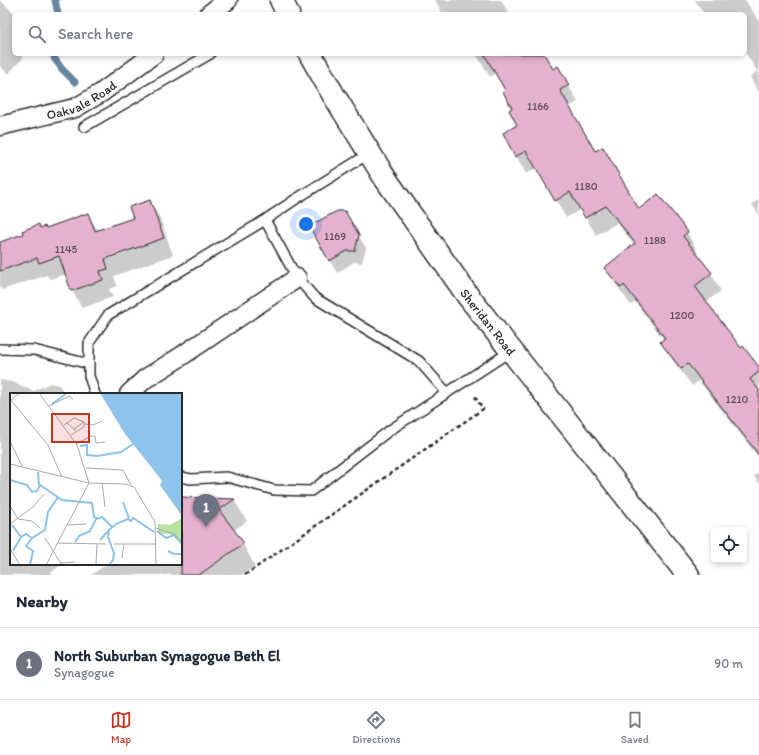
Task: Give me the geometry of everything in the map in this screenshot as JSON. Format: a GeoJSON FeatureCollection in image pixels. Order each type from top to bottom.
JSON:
{"type":"FeatureCollection","features":[{"type":"Feature","properties":{"kind":"street"},"geometry":{"type":"LineString","coordinates":[[212,12],[228,0]]}},
{"type":"Feature","properties":{"kind":"street","name":"Oakvale Road"},"geometry":{"type":"LineString","coordinates":[[0,126],[75,108],[101,93],[151,56]]}},
{"type":"Feature","properties":{"kind":"street","name":"Sheridan Road"},"geometry":{"type":"LineString","coordinates":[[311,56],[333,94],[390,184],[468,296],[688,575]]}},
{"type":"Feature","properties":{"kind":"street"},"geometry":{"type":"LineString","coordinates":[[130,393],[145,379],[297,278]]}},
{"type":"Feature","properties":{"kind":"lane"},"geometry":{"type":"LineString","coordinates":[[84,127],[207,56]]}},
{"type":"Feature","properties":{"kind":"lane"},"geometry":{"type":"LineString","coordinates":[[95,393],[89,376],[88,343],[108,315],[265,220],[370,153]]}},
{"type":"Feature","properties":{"kind":"lane"},"geometry":{"type":"LineString","coordinates":[[265,220],[297,278],[315,298],[419,361],[447,393]]}},
{"type":"Feature","properties":{"kind":"lane"},"geometry":{"type":"LineString","coordinates":[[0,349],[34,350],[89,364]]}},
{"type":"Feature","properties":{"kind":"lane"},"geometry":{"type":"LineString","coordinates":[[182,477],[191,479],[227,477],[274,490],[311,491],[390,430],[511,351]]}},
{"type":"Feature","properties":{"kind":"path"},"geometry":{"type":"LineString","coordinates":[[246,575],[483,409],[472,391]]}},
{"type":"Feature","properties":{"kind":"building"},"geometry":{"type":"Polygon","coordinates":[[[485,56],[545,56],[553,69],[558,66],[569,85],[560,90],[595,151],[603,147],[639,209],[658,194],[688,232],[683,236],[712,273],[695,286],[741,348],[743,346],[759,367],[759,372],[750,379],[759,390],[759,455],[688,364],[681,369],[660,342],[665,338],[624,285],[621,288],[604,268],[635,243],[606,206],[585,218],[570,192],[555,201],[526,151],[515,157],[503,133],[517,125],[509,110],[512,108],[503,92],[505,90],[485,56]]]}},
{"type":"Feature","properties":{"kind":"building"},"geometry":{"type":"Polygon","coordinates":[[[150,200],[164,238],[105,259],[108,269],[100,271],[103,280],[71,291],[59,256],[39,263],[37,258],[0,271],[0,242],[23,234],[22,231],[39,224],[40,228],[45,226],[46,228],[88,213],[95,231],[133,218],[129,207],[150,200]]]}},
{"type":"Feature","properties":{"kind":"building"},"geometry":{"type":"Polygon","coordinates":[[[337,211],[345,211],[359,235],[355,251],[347,251],[329,261],[309,226],[337,211]]]}},
{"type":"Feature","properties":{"kind":"building"},"geometry":{"type":"Polygon","coordinates":[[[182,497],[235,499],[219,510],[244,543],[199,575],[181,575],[182,497]]]}},
{"type":"Feature","properties":{"kind":"waterway"},"geometry":{"type":"LineString","coordinates":[[55,0],[58,12]]}},
{"type":"Feature","properties":{"kind":"waterway"},"geometry":{"type":"LineString","coordinates":[[55,56],[54,58],[62,69],[75,82]]}},
{"type":"Feature","properties":{"kind":"place","name":"North Suburban Synagogue Beth El"},"geometry":{"type":"Point","coordinates":[206,527]}}]}
